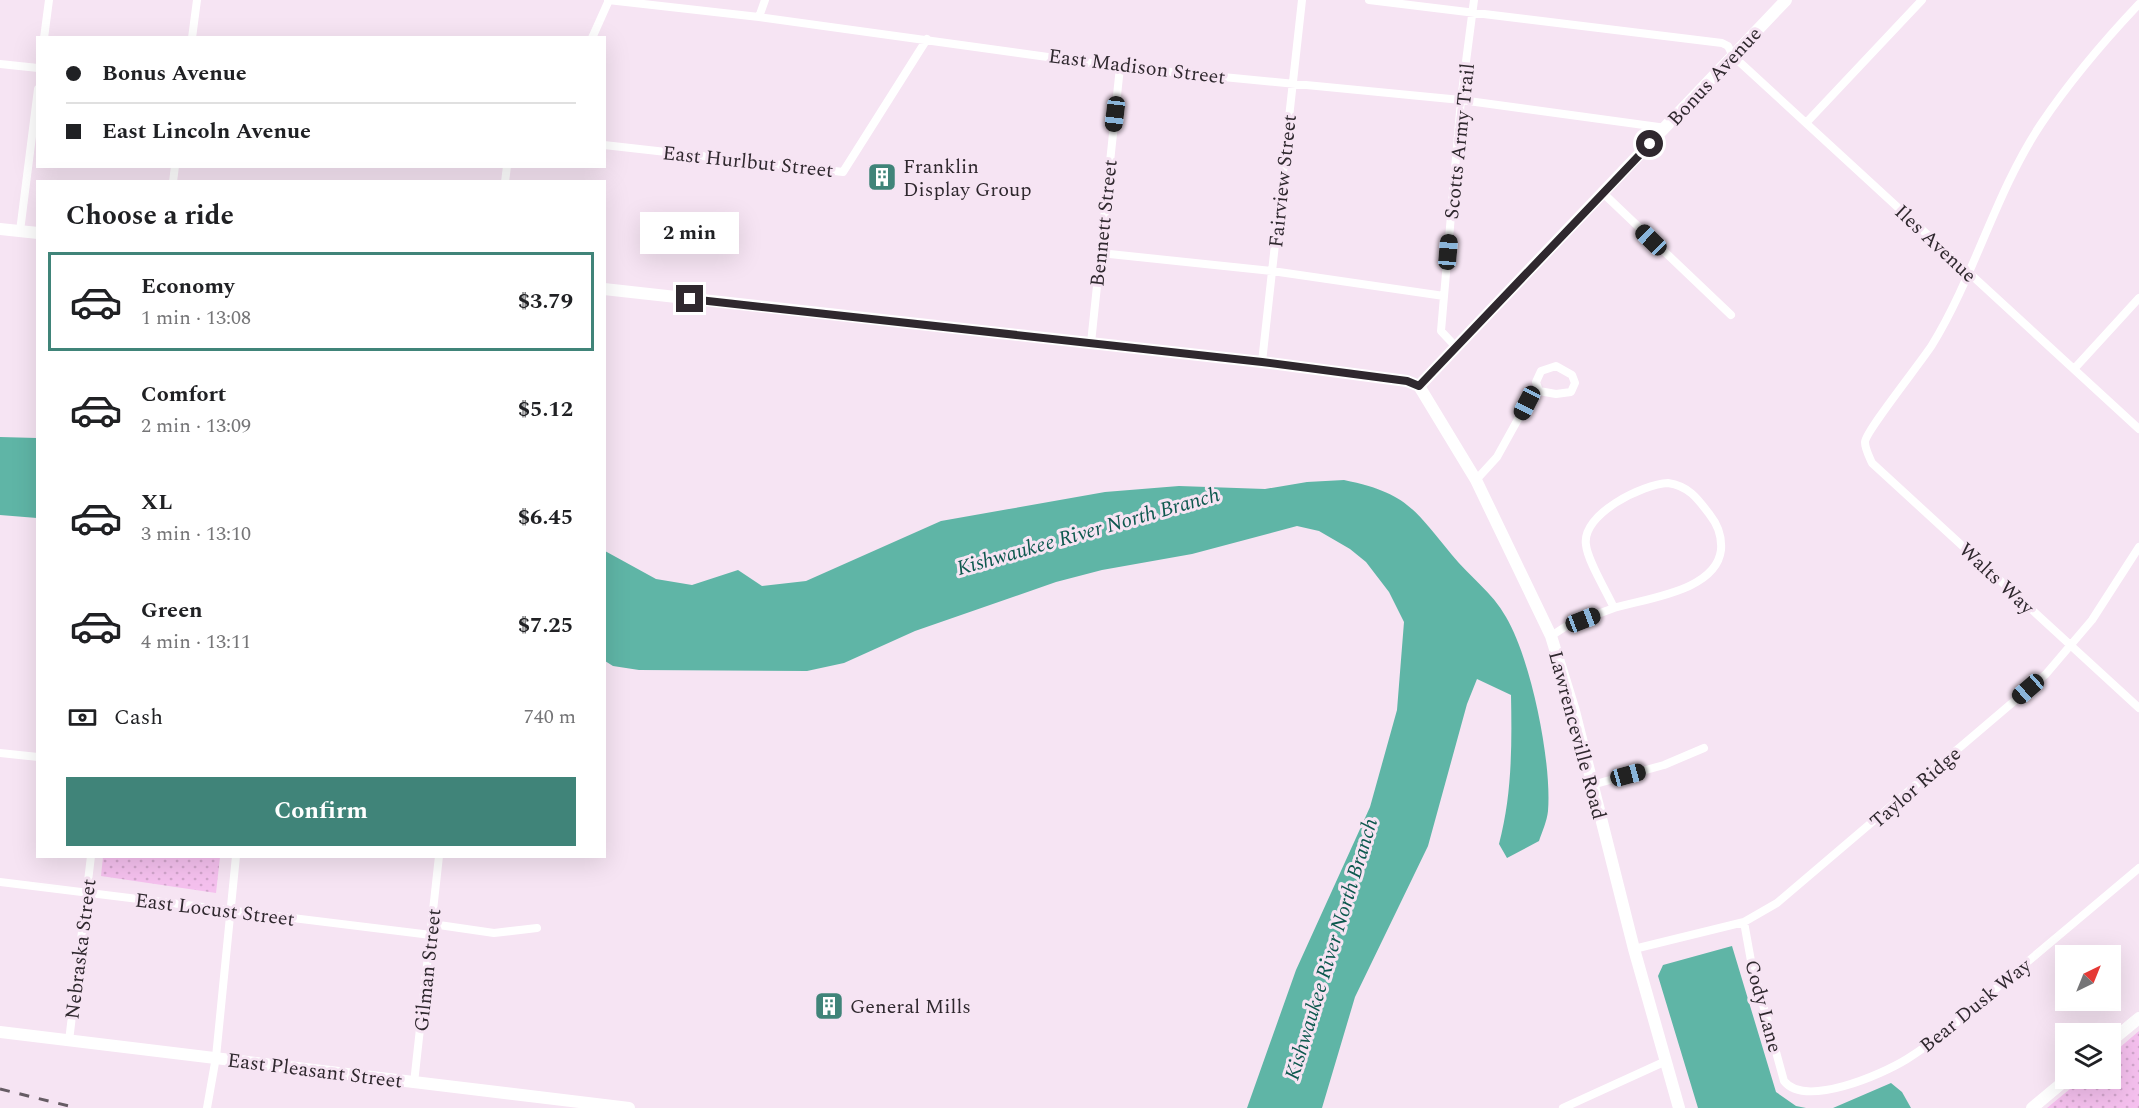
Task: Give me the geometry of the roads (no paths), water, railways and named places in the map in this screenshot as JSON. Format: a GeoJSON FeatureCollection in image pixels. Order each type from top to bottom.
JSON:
{"type":"FeatureCollection","features":[{"type":"Feature","properties":{"kind":"street"},"geometry":{"type":"LineString","coordinates":[[44,36],[49,0]]}},
{"type":"Feature","properties":{"kind":"street"},"geometry":{"type":"LineString","coordinates":[[192,36],[197,0]]}},
{"type":"Feature","properties":{"kind":"street"},"geometry":{"type":"LineString","coordinates":[[593,36],[609,0]]}},
{"type":"Feature","properties":{"kind":"street","name":"East Madison Street"},"geometry":{"type":"LineString","coordinates":[[609,0],[927,39],[1120,67],[1461,100],[1666,128]]}},
{"type":"Feature","properties":{"kind":"street"},"geometry":{"type":"LineString","coordinates":[[759,17],[765,0]]}},
{"type":"Feature","properties":{"kind":"street","name":"Fairview Street"},"geometry":{"type":"LineString","coordinates":[[1262,362],[1302,0]]}},
{"type":"Feature","properties":{"kind":"street","name":"Iles Avenue"},"geometry":{"type":"LineString","coordinates":[[1369,0],[1722,42],[1728,46],[1733,56],[2139,429]]}},
{"type":"Feature","properties":{"kind":"street","name":"Scotts Army Trail"},"geometry":{"type":"LineString","coordinates":[[1457,348],[1441,331],[1461,100],[1474,0]]}},
{"type":"Feature","properties":{"kind":"street","name":"Bonus Avenue"},"geometry":{"type":"LineString","coordinates":[[1419,386],[1786,0]]}},
{"type":"Feature","properties":{"kind":"street"},"geometry":{"type":"LineString","coordinates":[[1806,123],[1922,0]]}},
{"type":"Feature","properties":{"kind":"street"},"geometry":{"type":"LineString","coordinates":[[1970,274],[2011,177],[2040,126],[2077,73],[2139,4]]}},
{"type":"Feature","properties":{"kind":"street","name":"East Hurlbut Street"},"geometry":{"type":"LineString","coordinates":[[606,145],[843,172],[927,39]]}},
{"type":"Feature","properties":{"kind":"street"},"geometry":{"type":"LineString","coordinates":[[0,64],[36,68]]}},
{"type":"Feature","properties":{"kind":"street","name":"Bennett Street"},"geometry":{"type":"LineString","coordinates":[[1090,343],[1120,67]]}},
{"type":"Feature","properties":{"kind":"street"},"geometry":{"type":"LineString","coordinates":[[20,231],[36,105]]}},
{"type":"Feature","properties":{"kind":"street"},"geometry":{"type":"LineString","coordinates":[[1604,194],[1731,315]]}},
{"type":"Feature","properties":{"kind":"street"},"geometry":{"type":"LineString","coordinates":[[0,229],[36,233]]}},
{"type":"Feature","properties":{"kind":"street"},"geometry":{"type":"LineString","coordinates":[[1100,253],[1272,271],[1444,296]]}},
{"type":"Feature","properties":{"kind":"street","name":"Walts Way"},"geometry":{"type":"LineString","coordinates":[[1970,274],[1932,344],[1900,392],[1868,431],[1865,441],[1872,463],[2139,708]]}},
{"type":"Feature","properties":{"kind":"street"},"geometry":{"type":"LineString","coordinates":[[606,289],[1262,362],[1407,381],[1419,386]]}},
{"type":"Feature","properties":{"kind":"street"},"geometry":{"type":"LineString","coordinates":[[2074,369],[2139,298]]}},
{"type":"Feature","properties":{"kind":"street"},"geometry":{"type":"LineString","coordinates":[[1561,367],[1569,371],[1574,378],[1571,392],[1565,394],[1539,391],[1536,382],[1546,368],[1561,367]]}},
{"type":"Feature","properties":{"kind":"street","name":"Lawrenceville Road"},"geometry":{"type":"LineString","coordinates":[[1419,386],[1476,480],[1551,636],[1634,949],[1679,1108]]}},
{"type":"Feature","properties":{"kind":"street"},"geometry":{"type":"LineString","coordinates":[[1476,480],[1497,457],[1527,403],[1539,391]]}},
{"type":"Feature","properties":{"kind":"street"},"geometry":{"type":"LineString","coordinates":[[1551,636],[1568,625],[1614,608],[1700,583],[1716,565],[1720,552],[1718,528],[1696,496],[1684,488],[1668,483],[1644,488],[1615,503],[1589,527],[1585,544],[1614,608]]}},
{"type":"Feature","properties":{"kind":"street","name":"Taylor Ridge"},"geometry":{"type":"LineString","coordinates":[[1634,949],[1744,922],[1777,903],[1833,858],[2046,674],[2092,620],[2139,547]]}},
{"type":"Feature","properties":{"kind":"street"},"geometry":{"type":"LineString","coordinates":[[1592,785],[1664,765],[1704,748]]}},
{"type":"Feature","properties":{"kind":"street"},"geometry":{"type":"LineString","coordinates":[[0,753],[36,757]]}},
{"type":"Feature","properties":{"kind":"street","name":"Nebraska Street"},"geometry":{"type":"LineString","coordinates":[[69,1041],[91,858]]}},
{"type":"Feature","properties":{"kind":"street"},"geometry":{"type":"LineString","coordinates":[[207,1108],[216,1057],[236,858]]}},
{"type":"Feature","properties":{"kind":"street","name":"Gilman Street"},"geometry":{"type":"LineString","coordinates":[[414,1083],[440,858]]}},
{"type":"Feature","properties":{"kind":"street","name":"Bear Dusk Way"},"geometry":{"type":"LineString","coordinates":[[1789,1088],[1798,1094],[1818,1095],[1846,1088],[1908,1058],[1955,1023],[2139,868]]}},
{"type":"Feature","properties":{"kind":"street","name":"East Locust Street"},"geometry":{"type":"LineString","coordinates":[[0,882],[431,935]]}},
{"type":"Feature","properties":{"kind":"street","name":"Cody Lane"},"geometry":{"type":"LineString","coordinates":[[1744,922],[1754,972],[1784,1081],[1789,1088]]}},
{"type":"Feature","properties":{"kind":"street"},"geometry":{"type":"LineString","coordinates":[[432,924],[494,933],[537,928]]}},
{"type":"Feature","properties":{"kind":"street"},"geometry":{"type":"LineString","coordinates":[[2121,1033],[2139,1018]]}},
{"type":"Feature","properties":{"kind":"street","name":"East Pleasant Street"},"geometry":{"type":"LineString","coordinates":[[0,1032],[629,1108]]}},
{"type":"Feature","properties":{"kind":"street"},"geometry":{"type":"LineString","coordinates":[[1563,1108],[1666,1061]]}},
{"type":"Feature","properties":{"kind":"street"},"geometry":{"type":"LineString","coordinates":[[2032,1108],[2055,1089]]}},
{"type":"Feature","properties":{"kind":"water"},"geometry":{"type":"Polygon","coordinates":[[[0,437],[36,438],[36,518],[0,515],[0,437]]]}},
{"type":"Feature","properties":{"kind":"water","name":"Kishwaukee River North Branch"},"geometry":{"type":"Polygon","coordinates":[[[1344,480],[1396,497],[1418,514],[1459,563],[1488,592],[1506,617],[1524,658],[1538,711],[1547,766],[1548,790],[1546,823],[1539,841],[1507,858],[1499,844],[1509,789],[1511,695],[1477,679],[1467,704],[1428,846],[1355,997],[1322,1108],[1247,1108],[1296,970],[1370,807],[1397,710],[1404,622],[1389,592],[1366,562],[1350,549],[1319,531],[1297,526],[1192,554],[1102,570],[1056,582],[915,631],[844,663],[807,671],[639,670],[613,666],[606,662],[606,552],[656,579],[692,585],[738,570],[762,586],[806,581],[941,521],[1105,492],[1179,486],[1265,489],[1307,482],[1344,480]]]}},
{"type":"Feature","properties":{"kind":"water"},"geometry":{"type":"Polygon","coordinates":[[[1732,946],[1776,1092],[1796,1106],[1806,1108],[1698,1108],[1658,976],[1663,965],[1732,946]]]}},
{"type":"Feature","properties":{"kind":"water"},"geometry":{"type":"Polygon","coordinates":[[[1891,1083],[1902,1092],[1911,1108],[1833,1108],[1891,1083]]]}},
{"type":"Feature","properties":{"kind":"railway"},"geometry":{"type":"LineString","coordinates":[[0,1089],[77,1108]]}},
{"type":"Feature","properties":{"kind":"place","name":"Franklin Display Group"},"geometry":{"type":"Point","coordinates":[882,177]}},
{"type":"Feature","properties":{"kind":"place","name":"General Mills"},"geometry":{"type":"Point","coordinates":[829,1006]}}]}
